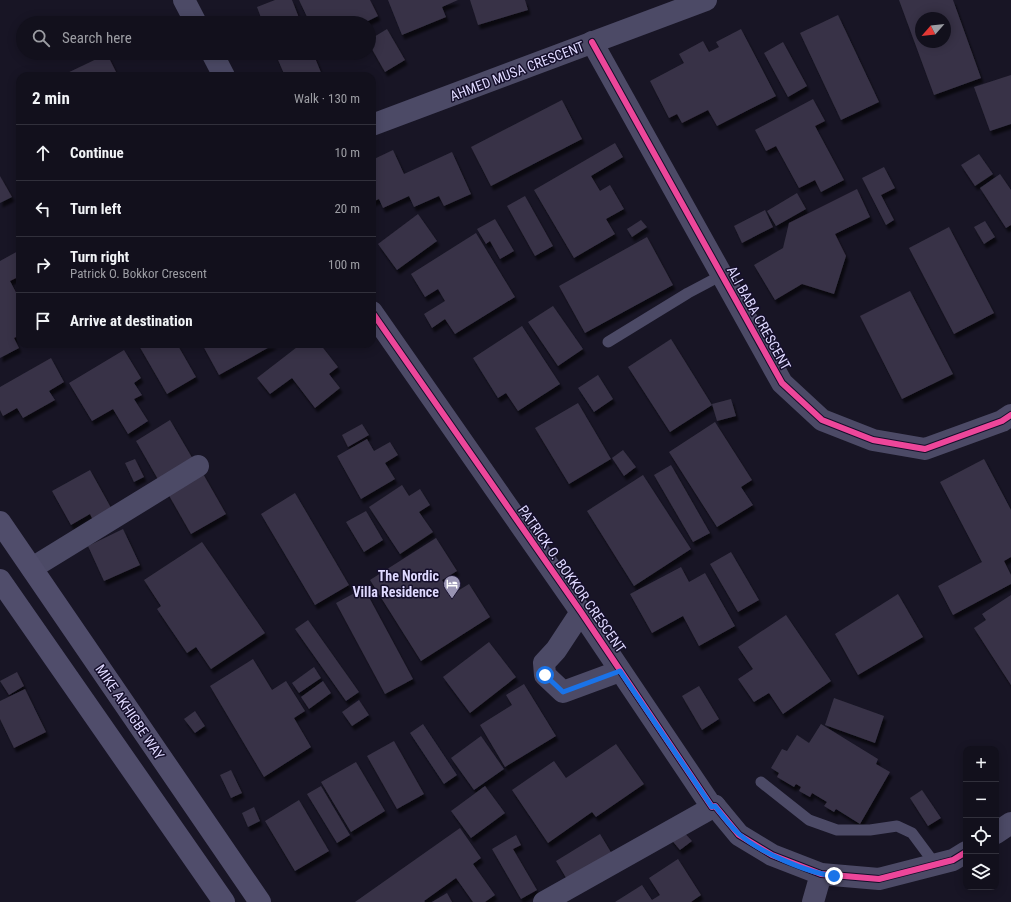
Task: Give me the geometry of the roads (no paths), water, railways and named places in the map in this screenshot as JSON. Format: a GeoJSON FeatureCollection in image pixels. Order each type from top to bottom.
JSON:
{"type":"FeatureCollection","features":[{"type":"Feature","properties":{"kind":"street"},"geometry":{"type":"LineString","coordinates":[[184,0],[192,16]]}},
{"type":"Feature","properties":{"kind":"street","name":"AHMED MUSA CRESCENT"},"geometry":{"type":"LineString","coordinates":[[376,123],[706,0]]}},
{"type":"Feature","properties":{"kind":"street","name":"ALI BABA CRESCENT"},"geometry":{"type":"LineString","coordinates":[[592,42],[782,383],[822,420],[873,440],[925,449],[1002,421],[1011,415]]}},
{"type":"Feature","properties":{"kind":"street"},"geometry":{"type":"LineString","coordinates":[[216,60],[222,72]]}},
{"type":"Feature","properties":{"kind":"street","name":"PATRICK O. BOKKOR CRESCENT"},"geometry":{"type":"LineString","coordinates":[[376,318],[581,612],[712,807],[715,806],[739,835],[772,855],[820,874],[879,879],[953,860],[963,854]]}},
{"type":"Feature","properties":{"kind":"street"},"geometry":{"type":"LineString","coordinates":[[32,568],[198,466]]}},
{"type":"Feature","properties":{"kind":"street","name":"MIKE AKHIGBE WAY"},"geometry":{"type":"LineString","coordinates":[[0,522],[260,902]]}},
{"type":"Feature","properties":{"kind":"street"},"geometry":{"type":"LineString","coordinates":[[0,580],[224,902]]}},
{"type":"Feature","properties":{"kind":"street"},"geometry":{"type":"LineString","coordinates":[[581,612],[556,650],[544,663],[545,675],[563,692],[620,671]]}},
{"type":"Feature","properties":{"kind":"street"},"geometry":{"type":"LineString","coordinates":[[544,902],[715,806]]}},
{"type":"Feature","properties":{"kind":"street"},"geometry":{"type":"LineString","coordinates":[[999,831],[1011,823]]}},
{"type":"Feature","properties":{"kind":"street"},"geometry":{"type":"LineString","coordinates":[[813,902],[820,874]]}},
{"type":"Feature","properties":{"kind":"lane"},"geometry":{"type":"LineString","coordinates":[[608,342],[688,293],[722,275]]}},
{"type":"Feature","properties":{"kind":"lane"},"geometry":{"type":"LineString","coordinates":[[761,782],[809,820],[837,830],[870,830],[897,826],[912,833],[936,864]]}},
{"type":"Feature","properties":{"kind":"place","name":"The Nordic Villa Residence"},"geometry":{"type":"Point","coordinates":[452,599]}}]}
